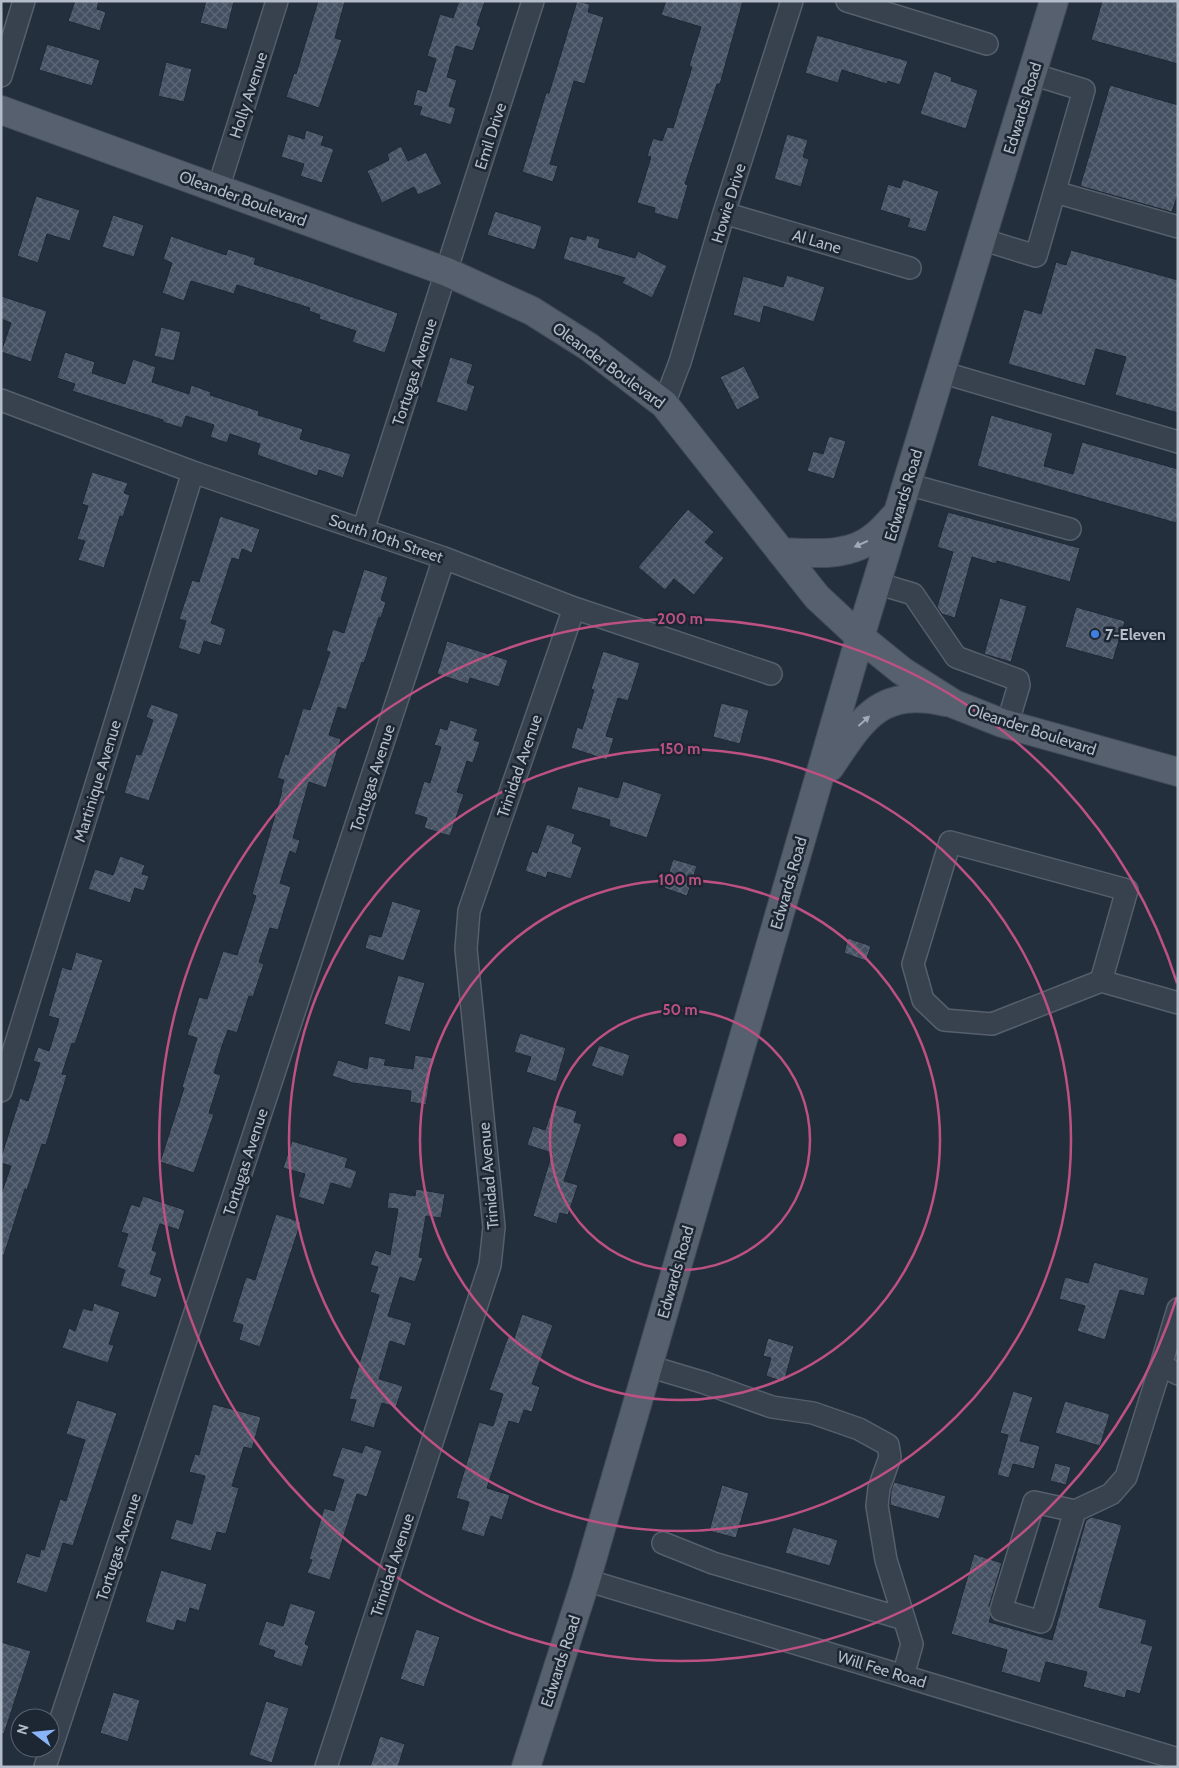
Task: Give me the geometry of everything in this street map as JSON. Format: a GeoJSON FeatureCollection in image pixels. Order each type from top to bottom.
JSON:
{"type":"FeatureCollection","features":[{"type":"Feature","properties":{"kind":"main road","name":"Edwards Road"},"geometry":{"type":"LineString","coordinates":[[526,1767],[586,1580],[876,583],[1054,1]]}},
{"type":"Feature","properties":{"kind":"main road","name":"Oleander Boulevard"},"geometry":{"type":"LineString","coordinates":[[1,110],[447,272],[532,311],[589,347],[664,404],[817,598],[860,637],[902,671],[954,704],[1007,725],[1178,772]]}},
{"type":"Feature","properties":{"kind":"main road"},"geometry":{"type":"LineString","coordinates":[[781,552],[814,553],[840,551],[862,545],[875,537],[898,513]]}},
{"type":"Feature","properties":{"kind":"main road"},"geometry":{"type":"LineString","coordinates":[[816,789],[856,729],[881,706],[905,698],[929,698],[954,704]]}},
{"type":"Feature","properties":{"kind":"street"},"geometry":{"type":"LineString","coordinates":[[1,76],[24,1]]}},
{"type":"Feature","properties":{"kind":"street","name":"Holly Avenue"},"geometry":{"type":"LineString","coordinates":[[218,189],[278,1]]}},
{"type":"Feature","properties":{"kind":"street","name":"Emil Drive"},"geometry":{"type":"LineString","coordinates":[[447,272],[533,1]]}},
{"type":"Feature","properties":{"kind":"street","name":"Howie Drive"},"geometry":{"type":"LineString","coordinates":[[664,404],[680,362],[724,213],[792,1]]}},
{"type":"Feature","properties":{"kind":"street"},"geometry":{"type":"LineString","coordinates":[[847,1],[987,44]]}},
{"type":"Feature","properties":{"kind":"street"},"geometry":{"type":"LineString","coordinates":[[981,240],[1036,256],[1084,90],[1032,74]]}},
{"type":"Feature","properties":{"kind":"street"},"geometry":{"type":"LineString","coordinates":[[1055,192],[1178,227]]}},
{"type":"Feature","properties":{"kind":"street","name":"Al Lane"},"geometry":{"type":"LineString","coordinates":[[724,213],[910,268]]}},
{"type":"Feature","properties":{"kind":"street","name":"Tortugas Avenue"},"geometry":{"type":"LineString","coordinates":[[363,530],[447,272]]}},
{"type":"Feature","properties":{"kind":"street"},"geometry":{"type":"LineString","coordinates":[[941,372],[1178,442]]}},
{"type":"Feature","properties":{"kind":"street","name":"South 10th Street"},"geometry":{"type":"LineString","coordinates":[[1,400],[193,472],[444,558],[574,608],[771,674]]}},
{"type":"Feature","properties":{"kind":"street","name":"Martinique Avenue"},"geometry":{"type":"LineString","coordinates":[[1,1091],[193,472]]}},
{"type":"Feature","properties":{"kind":"street"},"geometry":{"type":"LineString","coordinates":[[907,484],[1070,530]]}},
{"type":"Feature","properties":{"kind":"street","name":"Tortugas Avenue"},"geometry":{"type":"LineString","coordinates":[[45,1767],[444,558]]}},
{"type":"Feature","properties":{"kind":"street"},"geometry":{"type":"LineString","coordinates":[[876,583],[914,594],[956,657],[1018,680],[1019,685],[1007,725]]}},
{"type":"Feature","properties":{"kind":"street","name":"Trinidad Avenue"},"geometry":{"type":"LineString","coordinates":[[326,1767],[490,1265],[494,1227],[466,950],[469,911],[574,608]]}},
{"type":"Feature","properties":{"kind":"street"},"geometry":{"type":"LineString","coordinates":[[1101,981],[1127,890],[950,842],[913,964],[923,1000],[944,1020],[992,1024],[1101,981],[1178,1003]]}},
{"type":"Feature","properties":{"kind":"street"},"geometry":{"type":"LineString","coordinates":[[1074,1511],[1041,1622],[1001,1610],[1034,1502],[1074,1511],[1111,1494],[1126,1478],[1169,1369],[1178,1309]]}},
{"type":"Feature","properties":{"kind":"street"},"geometry":{"type":"LineString","coordinates":[[648,1366],[705,1383],[772,1407],[813,1414],[859,1429],[888,1445],[890,1457],[879,1488],[877,1506],[886,1560],[912,1644],[903,1676]]}},
{"type":"Feature","properties":{"kind":"street"},"geometry":{"type":"LineString","coordinates":[[663,1543],[713,1563],[904,1620]]}},
{"type":"Feature","properties":{"kind":"street","name":"Will Fee Road"},"geometry":{"type":"LineString","coordinates":[[586,1580],[1178,1759]]}},
{"type":"Feature","properties":{"kind":"building"},"geometry":{"type":"Polygon","coordinates":[[[75,1],[99,1],[97,9],[106,12],[100,31],[68,21],[75,1]]]}},
{"type":"Feature","properties":{"kind":"building"},"geometry":{"type":"Polygon","coordinates":[[[206,1],[234,1],[227,30],[200,23],[206,1]]]}},
{"type":"Feature","properties":{"kind":"building"},"geometry":{"type":"Polygon","coordinates":[[[318,1],[345,1],[335,38],[342,40],[319,108],[286,97],[294,73],[296,74],[318,1]]]}},
{"type":"Feature","properties":{"kind":"building"},"geometry":{"type":"Polygon","coordinates":[[[459,1],[485,1],[477,25],[481,27],[473,51],[456,46],[447,77],[457,80],[449,106],[456,108],[451,125],[419,115],[422,107],[413,105],[417,89],[426,92],[436,59],[427,56],[440,14],[453,18],[459,1]]]}},
{"type":"Feature","properties":{"kind":"building"},"geometry":{"type":"Polygon","coordinates":[[[577,1],[590,4],[588,12],[604,17],[585,84],[574,81],[550,164],[558,166],[553,182],[522,172],[546,93],[549,93],[577,1]]]}},
{"type":"Feature","properties":{"kind":"building"},"geometry":{"type":"Polygon","coordinates":[[[666,1],[743,1],[720,84],[717,84],[685,184],[688,185],[678,220],[654,213],[655,208],[637,203],[651,157],[647,156],[653,138],[662,141],[667,127],[673,128],[692,67],[689,66],[701,27],[661,15],[666,1]]]}},
{"type":"Feature","properties":{"kind":"building"},"geometry":{"type":"Polygon","coordinates":[[[1102,1],[1178,1],[1178,64],[1091,40],[1102,1]]]}},
{"type":"Feature","properties":{"kind":"building"},"geometry":{"type":"Polygon","coordinates":[[[817,35],[908,61],[900,85],[888,81],[887,84],[842,70],[838,83],[805,73],[817,35]]]}},
{"type":"Feature","properties":{"kind":"building"},"geometry":{"type":"Polygon","coordinates":[[[47,44],[100,60],[92,86],[39,70],[47,44]]]}},
{"type":"Feature","properties":{"kind":"building"},"geometry":{"type":"Polygon","coordinates":[[[166,62],[192,69],[184,102],[158,96],[166,62]]]}},
{"type":"Feature","properties":{"kind":"building"},"geometry":{"type":"Polygon","coordinates":[[[934,71],[952,77],[951,81],[978,90],[966,129],[920,114],[934,71]]]}},
{"type":"Feature","properties":{"kind":"building"},"geometry":{"type":"Polygon","coordinates":[[[1110,85],[1178,105],[1178,194],[1172,212],[1080,186],[1110,85]]]}},
{"type":"Feature","properties":{"kind":"building"},"geometry":{"type":"Polygon","coordinates":[[[306,130],[324,136],[321,145],[334,149],[322,183],[300,176],[304,164],[281,157],[288,134],[304,139],[306,130]]]}},
{"type":"Feature","properties":{"kind":"building"},"geometry":{"type":"Polygon","coordinates":[[[787,134],[808,140],[803,157],[809,159],[801,187],[774,179],[787,134]]]}},
{"type":"Feature","properties":{"kind":"building"},"geometry":{"type":"Polygon","coordinates":[[[401,146],[408,161],[426,152],[442,184],[418,195],[414,187],[382,203],[367,171],[389,160],[387,154],[401,146]]]}},
{"type":"Feature","properties":{"kind":"building"},"geometry":{"type":"Polygon","coordinates":[[[903,179],[939,191],[926,232],[907,227],[910,219],[880,210],[888,184],[900,188],[903,179]]]}},
{"type":"Feature","properties":{"kind":"building"},"geometry":{"type":"Polygon","coordinates":[[[36,196],[80,210],[70,241],[47,234],[38,263],[17,256],[36,196]]]}},
{"type":"Feature","properties":{"kind":"building"},"geometry":{"type":"Polygon","coordinates":[[[495,211],[542,226],[535,250],[487,235],[495,211]]]}},
{"type":"Feature","properties":{"kind":"building"},"geometry":{"type":"Polygon","coordinates":[[[113,215],[144,225],[134,257],[102,247],[113,215]]]}},
{"type":"Feature","properties":{"kind":"building"},"geometry":{"type":"Polygon","coordinates":[[[587,235],[600,239],[598,247],[635,258],[638,251],[667,266],[652,298],[622,283],[625,278],[563,259],[570,236],[585,240],[587,235]]]}},
{"type":"Feature","properties":{"kind":"building"},"geometry":{"type":"Polygon","coordinates":[[[171,236],[226,255],[228,249],[256,258],[254,264],[398,313],[385,353],[352,342],[356,331],[319,319],[320,315],[309,311],[310,308],[237,285],[234,294],[191,281],[184,301],[162,293],[172,263],[163,259],[171,236]]]}},
{"type":"Feature","properties":{"kind":"building"},"geometry":{"type":"Polygon","coordinates":[[[1071,250],[1178,280],[1178,413],[1115,395],[1126,357],[1096,349],[1085,386],[1008,364],[1024,309],[1041,314],[1056,262],[1066,265],[1071,250]]]}},
{"type":"Feature","properties":{"kind":"building"},"geometry":{"type":"Polygon","coordinates":[[[787,275],[825,287],[814,322],[764,306],[760,323],[733,315],[743,276],[783,287],[787,275]]]}},
{"type":"Feature","properties":{"kind":"building"},"geometry":{"type":"Polygon","coordinates":[[[1,296],[47,311],[31,362],[1,352],[11,323],[1,319],[1,296]]]}},
{"type":"Feature","properties":{"kind":"building"},"geometry":{"type":"Polygon","coordinates":[[[161,327],[181,332],[174,361],[154,356],[161,327]]]}},
{"type":"Feature","properties":{"kind":"building"},"geometry":{"type":"Polygon","coordinates":[[[65,352],[95,362],[92,373],[125,384],[133,359],[156,367],[152,382],[189,394],[191,385],[211,392],[210,395],[259,411],[258,415],[303,429],[300,439],[351,454],[343,478],[319,470],[317,476],[257,455],[260,444],[230,434],[227,443],[210,437],[214,425],[186,416],[182,428],[163,422],[163,420],[72,391],[75,384],[57,378],[65,352]]]}},
{"type":"Feature","properties":{"kind":"building"},"geometry":{"type":"Polygon","coordinates":[[[450,357],[473,364],[467,383],[475,386],[467,412],[436,402],[450,357]]]}},
{"type":"Feature","properties":{"kind":"building"},"geometry":{"type":"Polygon","coordinates":[[[744,366],[760,398],[737,410],[720,377],[744,366]]]}},
{"type":"Feature","properties":{"kind":"building"},"geometry":{"type":"Polygon","coordinates":[[[991,415],[1053,433],[1044,466],[1073,474],[1082,442],[1178,469],[1178,516],[1176,523],[977,466],[991,415]]]}},
{"type":"Feature","properties":{"kind":"building"},"geometry":{"type":"Polygon","coordinates":[[[829,436],[846,441],[834,479],[807,471],[813,451],[823,454],[829,436]]]}},
{"type":"Feature","properties":{"kind":"building"},"geometry":{"type":"Polygon","coordinates":[[[92,472],[128,483],[124,493],[130,495],[123,517],[120,516],[104,568],[78,560],[85,541],[77,539],[88,506],[82,504],[92,472]]]}},
{"type":"Feature","properties":{"kind":"building"},"geometry":{"type":"Polygon","coordinates":[[[688,509],[714,532],[705,542],[724,558],[694,595],[674,579],[665,590],[638,567],[688,509]]]}},
{"type":"Feature","properties":{"kind":"building"},"geometry":{"type":"Polygon","coordinates":[[[948,512],[1080,548],[1070,582],[997,561],[996,564],[972,557],[955,618],[942,614],[937,607],[953,552],[937,547],[948,512]]]}},
{"type":"Feature","properties":{"kind":"building"},"geometry":{"type":"Polygon","coordinates":[[[220,516],[260,529],[252,553],[242,549],[239,560],[232,558],[211,623],[226,629],[221,646],[204,641],[200,655],[178,648],[186,621],[179,619],[192,580],[199,582],[220,516]]]}},
{"type":"Feature","properties":{"kind":"building"},"geometry":{"type":"Polygon","coordinates":[[[364,569],[388,577],[381,600],[386,602],[364,663],[362,662],[346,710],[338,707],[329,735],[341,739],[326,788],[309,782],[293,838],[300,840],[296,854],[290,851],[280,883],[291,887],[278,930],[270,928],[259,962],[264,964],[253,997],[249,996],[237,1033],[228,1030],[222,1046],[214,1073],[221,1075],[209,1113],[214,1114],[194,1173],[160,1162],[184,1088],[182,1087],[197,1038],[187,1035],[199,997],[207,999],[223,951],[237,955],[256,896],[252,894],[282,791],[284,780],[277,778],[285,754],[288,755],[303,708],[310,710],[330,652],[326,651],[333,629],[344,633],[364,569]]]}},
{"type":"Feature","properties":{"kind":"building"},"geometry":{"type":"Polygon","coordinates":[[[1000,598],[1027,606],[1011,662],[984,654],[1000,598]]]}},
{"type":"Feature","properties":{"kind":"building","name":"7-Eleven"},"geometry":{"type":"Polygon","coordinates":[[[1076,607],[1125,621],[1113,660],[1065,647],[1076,607]]]}},
{"type":"Feature","properties":{"kind":"building"},"geometry":{"type":"Polygon","coordinates":[[[447,641],[508,660],[499,687],[470,678],[468,684],[437,674],[447,641]]]}},
{"type":"Feature","properties":{"kind":"building"},"geometry":{"type":"Polygon","coordinates":[[[603,651],[640,663],[628,701],[618,698],[606,736],[614,738],[607,760],[571,748],[577,727],[582,729],[594,690],[591,689],[603,651]]]}},
{"type":"Feature","properties":{"kind":"building"},"geometry":{"type":"Polygon","coordinates":[[[721,703],[749,710],[740,744],[713,737],[721,703]]]}},
{"type":"Feature","properties":{"kind":"building"},"geometry":{"type":"Polygon","coordinates":[[[151,704],[179,714],[149,801],[124,793],[136,754],[141,755],[153,720],[146,717],[151,704]]]}},
{"type":"Feature","properties":{"kind":"building"},"geometry":{"type":"Polygon","coordinates":[[[450,720],[478,729],[474,740],[480,742],[473,763],[467,761],[457,792],[464,794],[450,836],[424,828],[427,818],[414,814],[424,781],[430,783],[441,747],[434,745],[440,728],[447,730],[450,720]]]}},
{"type":"Feature","properties":{"kind":"building"},"geometry":{"type":"Polygon","coordinates":[[[623,781],[662,794],[647,838],[609,826],[610,820],[571,809],[578,786],[618,798],[623,781]]]}},
{"type":"Feature","properties":{"kind":"building"},"geometry":{"type":"Polygon","coordinates":[[[547,824],[575,834],[572,843],[582,847],[571,879],[548,872],[546,878],[525,871],[532,851],[537,853],[547,824]]]}},
{"type":"Feature","properties":{"kind":"building"},"geometry":{"type":"Polygon","coordinates":[[[120,856],[145,865],[142,874],[149,876],[144,891],[135,888],[130,903],[88,889],[95,869],[113,875],[120,856]]]}},
{"type":"Feature","properties":{"kind":"building"},"geometry":{"type":"Polygon","coordinates":[[[673,859],[697,866],[687,896],[664,888],[673,859]]]}},
{"type":"Feature","properties":{"kind":"building"},"geometry":{"type":"Polygon","coordinates":[[[392,901],[421,910],[404,961],[365,948],[369,934],[381,937],[392,901]]]}},
{"type":"Feature","properties":{"kind":"building"},"geometry":{"type":"Polygon","coordinates":[[[848,938],[871,946],[866,961],[844,953],[848,938]]]}},
{"type":"Feature","properties":{"kind":"building"},"geometry":{"type":"Polygon","coordinates":[[[76,952],[103,960],[75,1044],[72,1043],[62,1074],[67,1075],[46,1145],[42,1144],[27,1190],[25,1189],[4,1255],[1,1255],[1,1194],[11,1166],[1,1163],[1,1157],[20,1098],[28,1101],[40,1063],[33,1061],[38,1047],[49,1051],[59,1019],[48,1016],[62,967],[71,970],[76,952]]]}},
{"type":"Feature","properties":{"kind":"building"},"geometry":{"type":"Polygon","coordinates":[[[398,975],[425,983],[410,1032],[384,1024],[398,975]]]}},
{"type":"Feature","properties":{"kind":"building"},"geometry":{"type":"Polygon","coordinates":[[[520,1033],[566,1048],[556,1082],[526,1072],[531,1057],[514,1052],[520,1033]]]}},
{"type":"Feature","properties":{"kind":"building"},"geometry":{"type":"Polygon","coordinates":[[[599,1045],[630,1055],[623,1077],[591,1066],[599,1045]]]}},
{"type":"Feature","properties":{"kind":"building"},"geometry":{"type":"Polygon","coordinates":[[[415,1055],[433,1058],[426,1105],[410,1102],[411,1091],[353,1083],[332,1076],[338,1060],[367,1069],[369,1056],[386,1059],[384,1065],[413,1069],[415,1055]]]}},
{"type":"Feature","properties":{"kind":"building"},"geometry":{"type":"Polygon","coordinates":[[[554,1104],[577,1111],[574,1122],[582,1124],[564,1181],[578,1185],[568,1215],[560,1213],[557,1224],[533,1216],[552,1153],[527,1145],[533,1126],[545,1130],[554,1104]]]}},
{"type":"Feature","properties":{"kind":"building"},"geometry":{"type":"Polygon","coordinates":[[[292,1141],[348,1158],[345,1167],[357,1171],[351,1189],[331,1183],[324,1205],[298,1197],[305,1174],[283,1168],[292,1141]]]}},
{"type":"Feature","properties":{"kind":"building"},"geometry":{"type":"Polygon","coordinates":[[[416,1189],[445,1194],[441,1218],[426,1216],[419,1257],[423,1258],[415,1282],[400,1277],[388,1316],[412,1323],[405,1346],[390,1341],[379,1379],[403,1386],[396,1407],[382,1403],[374,1428],[350,1421],[356,1400],[349,1399],[379,1295],[370,1292],[378,1267],[370,1265],[375,1250],[390,1255],[398,1209],[387,1208],[389,1192],[415,1196],[416,1189]]]}},
{"type":"Feature","properties":{"kind":"building"},"geometry":{"type":"Polygon","coordinates":[[[143,1196],[185,1210],[179,1230],[160,1224],[152,1250],[157,1252],[150,1274],[162,1278],[156,1298],[120,1286],[125,1270],[117,1267],[128,1234],[121,1232],[131,1204],[139,1207],[143,1196]]]}},
{"type":"Feature","properties":{"kind":"building"},"geometry":{"type":"Polygon","coordinates":[[[276,1214],[301,1222],[260,1347],[239,1340],[243,1325],[232,1322],[246,1277],[255,1280],[276,1214]]]}},
{"type":"Feature","properties":{"kind":"building"},"geometry":{"type":"Polygon","coordinates":[[[1094,1262],[1149,1278],[1144,1296],[1120,1290],[1105,1340],[1077,1331],[1085,1306],[1059,1299],[1065,1277],[1088,1283],[1094,1262]]]}},
{"type":"Feature","properties":{"kind":"building"},"geometry":{"type":"Polygon","coordinates":[[[94,1303],[120,1312],[109,1344],[114,1345],[108,1363],[62,1348],[69,1328],[75,1331],[83,1308],[92,1311],[94,1303]]]}},
{"type":"Feature","properties":{"kind":"building"},"geometry":{"type":"Polygon","coordinates":[[[522,1314],[553,1325],[532,1384],[540,1387],[532,1412],[524,1410],[519,1424],[509,1421],[487,1488],[510,1495],[502,1520],[491,1516],[484,1537],[461,1530],[469,1502],[456,1498],[479,1422],[493,1426],[503,1394],[489,1390],[508,1337],[514,1339],[522,1314]]]}},
{"type":"Feature","properties":{"kind":"building"},"geometry":{"type":"Polygon","coordinates":[[[768,1338],[794,1346],[784,1382],[766,1376],[771,1358],[763,1356],[768,1338]]]}},
{"type":"Feature","properties":{"kind":"building"},"geometry":{"type":"Polygon","coordinates":[[[1013,1391],[1033,1397],[1020,1441],[1040,1446],[1034,1469],[1013,1464],[1009,1478],[997,1475],[1008,1435],[1000,1433],[1013,1391]]]}},
{"type":"Feature","properties":{"kind":"building"},"geometry":{"type":"Polygon","coordinates":[[[77,1400],[117,1413],[73,1546],[63,1543],[47,1593],[16,1583],[26,1553],[39,1557],[41,1549],[44,1550],[60,1499],[66,1501],[85,1440],[66,1434],[77,1400]]]}},
{"type":"Feature","properties":{"kind":"building"},"geometry":{"type":"Polygon","coordinates":[[[1065,1401],[1110,1414],[1100,1446],[1055,1433],[1065,1401]]]}},
{"type":"Feature","properties":{"kind":"building"},"geometry":{"type":"Polygon","coordinates":[[[213,1404],[261,1417],[252,1449],[244,1447],[232,1486],[239,1488],[226,1534],[217,1532],[211,1551],[170,1539],[176,1519],[192,1524],[205,1476],[189,1472],[195,1454],[199,1455],[213,1404]]]}},
{"type":"Feature","properties":{"kind":"building"},"geometry":{"type":"Polygon","coordinates":[[[365,1445],[382,1451],[367,1497],[357,1494],[330,1580],[307,1573],[312,1560],[309,1559],[324,1508],[334,1511],[344,1480],[332,1476],[342,1447],[362,1453],[365,1445]]]}},
{"type":"Feature","properties":{"kind":"building"},"geometry":{"type":"Polygon","coordinates":[[[1055,1463],[1071,1467],[1066,1485],[1050,1481],[1055,1463]]]}},
{"type":"Feature","properties":{"kind":"building"},"geometry":{"type":"Polygon","coordinates":[[[894,1482],[946,1496],[939,1519],[890,1505],[894,1482]]]}},
{"type":"Feature","properties":{"kind":"building"},"geometry":{"type":"Polygon","coordinates":[[[722,1485],[749,1493],[736,1538],[709,1531],[722,1485]]]}},
{"type":"Feature","properties":{"kind":"building"},"geometry":{"type":"Polygon","coordinates":[[[1092,1517],[1122,1525],[1099,1607],[1147,1620],[1141,1643],[1153,1646],[1140,1694],[1127,1690],[1125,1698],[1083,1687],[1087,1672],[1046,1662],[1040,1683],[1001,1672],[1007,1650],[951,1634],[974,1554],[1002,1563],[989,1606],[991,1616],[989,1622],[1052,1640],[1086,1520],[1092,1517]]]}},
{"type":"Feature","properties":{"kind":"building"},"geometry":{"type":"Polygon","coordinates":[[[793,1527],[838,1540],[830,1566],[785,1553],[793,1527]]]}},
{"type":"Feature","properties":{"kind":"building"},"geometry":{"type":"Polygon","coordinates":[[[161,1570],[207,1584],[199,1611],[190,1608],[186,1623],[177,1620],[174,1631],[145,1622],[161,1570]]]}},
{"type":"Feature","properties":{"kind":"building"},"geometry":{"type":"Polygon","coordinates":[[[290,1603],[316,1611],[305,1644],[309,1646],[302,1667],[273,1657],[275,1651],[258,1645],[266,1621],[283,1626],[290,1603]]]}},
{"type":"Feature","properties":{"kind":"building"},"geometry":{"type":"Polygon","coordinates":[[[416,1629],[440,1637],[424,1687],[400,1679],[416,1629]]]}},
{"type":"Feature","properties":{"kind":"building"},"geometry":{"type":"Polygon","coordinates":[[[1,1642],[31,1651],[12,1708],[10,1708],[10,1716],[4,1734],[1,1733],[1,1642]]]}},
{"type":"Feature","properties":{"kind":"building"},"geometry":{"type":"Polygon","coordinates":[[[113,1692],[140,1700],[128,1742],[100,1733],[113,1692]]]}},
{"type":"Feature","properties":{"kind":"building"},"geometry":{"type":"Polygon","coordinates":[[[266,1701],[289,1708],[272,1763],[249,1755],[266,1701]]]}},
{"type":"Feature","properties":{"kind":"building"},"geometry":{"type":"Polygon","coordinates":[[[380,1736],[405,1744],[398,1767],[370,1767],[380,1736]]]}},
{"type":"Feature","properties":{"kind":"place","name":"7-Eleven"},"geometry":{"type":"Point","coordinates":[1095,634]}}]}
